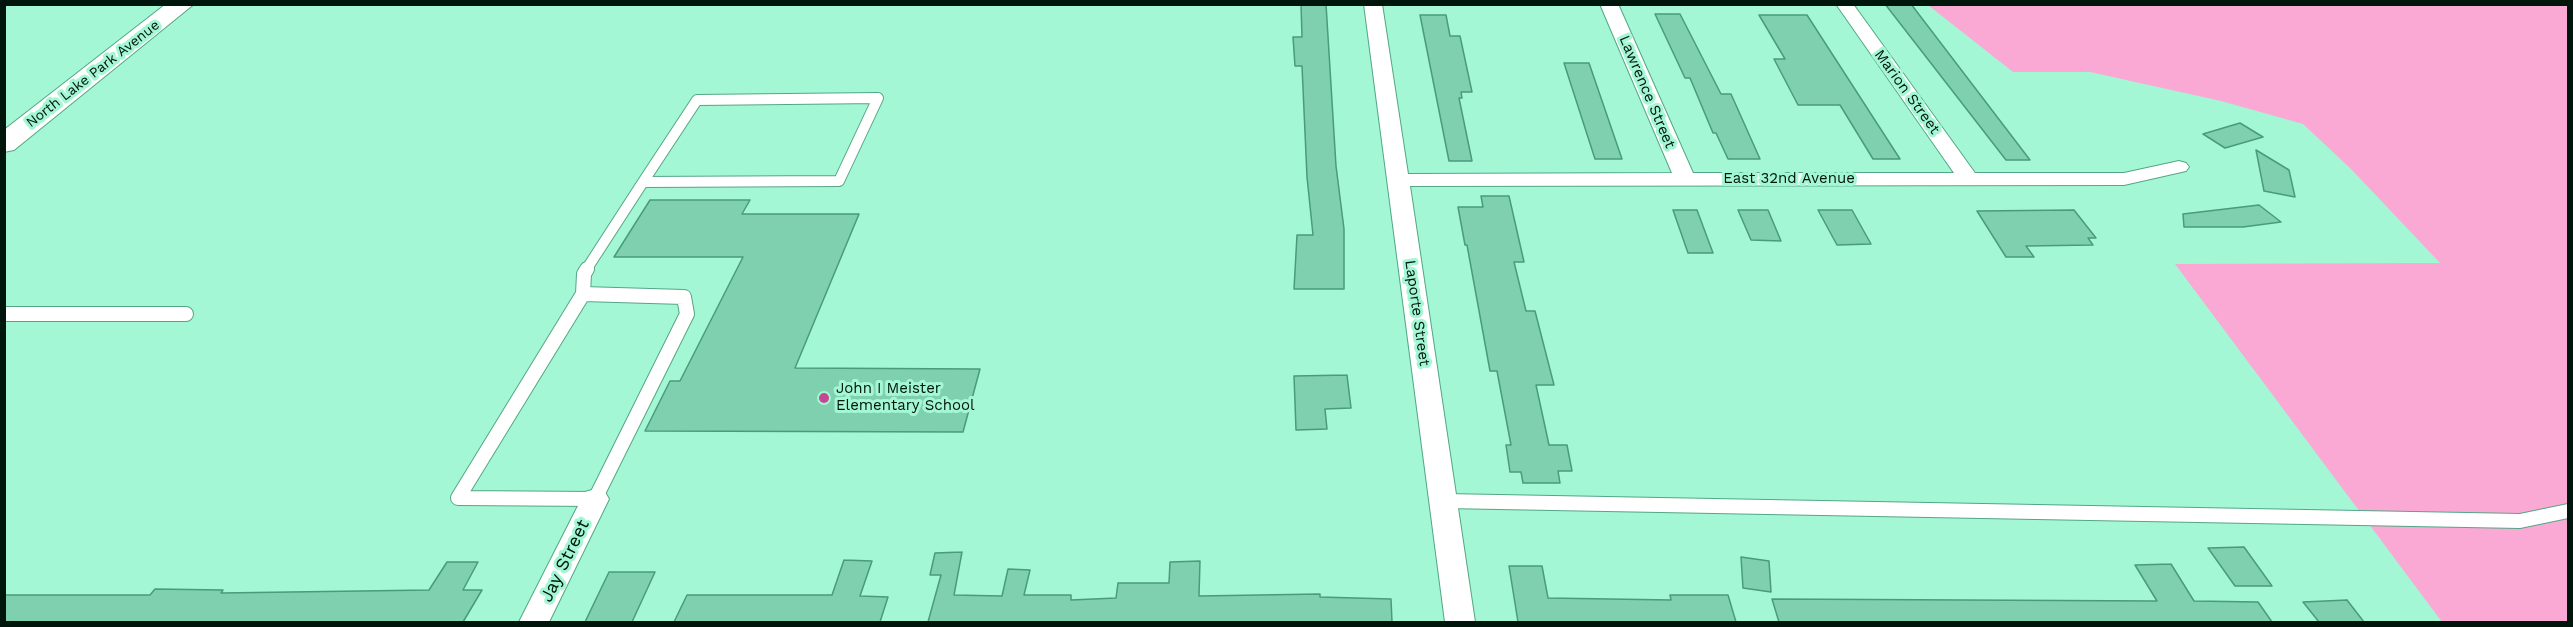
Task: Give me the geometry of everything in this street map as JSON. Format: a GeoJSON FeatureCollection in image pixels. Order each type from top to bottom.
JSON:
{"type":"FeatureCollection","features":[{"type":"Feature","properties":{"kind":"street","name":"North Lake Park Avenue"},"geometry":{"type":"LineString","coordinates":[[4,144],[182,4]]}},
{"type":"Feature","properties":{"kind":"street","name":"Laporte Street"},"geometry":{"type":"LineString","coordinates":[[1373,4],[1445,501],[1460,622]]}},
{"type":"Feature","properties":{"kind":"street","name":"Lawrence Street"},"geometry":{"type":"LineString","coordinates":[[1610,4],[1685,179]]}},
{"type":"Feature","properties":{"kind":"street","name":"Marion Street"},"geometry":{"type":"LineString","coordinates":[[1844,4],[1969,179]]}},
{"type":"Feature","properties":{"kind":"street","name":"East 32nd Avenue"},"geometry":{"type":"LineString","coordinates":[[1397,180],[2124,179],[2179,166]]}},
{"type":"Feature","properties":{"kind":"street","name":"Jay Street"},"geometry":{"type":"LineString","coordinates":[[534,622],[595,499]]}},
{"type":"Feature","properties":{"kind":"lane"},"geometry":{"type":"LineString","coordinates":[[583,294],[684,297],[687,314],[595,499],[458,498],[583,294],[584,274],[697,100],[878,98],[839,181],[644,182]]}},
{"type":"Feature","properties":{"kind":"lane"},"geometry":{"type":"LineString","coordinates":[[4,314],[81,316],[186,314]]}},
{"type":"Feature","properties":{"kind":"lane"},"geometry":{"type":"LineString","coordinates":[[1445,501],[2520,520],[2568,511]]}},
{"type":"Feature","properties":{"kind":"shaded area"},"geometry":{"type":"Polygon","coordinates":[[[1928,5],[2568,5],[2568,622],[2442,622],[2175,264],[2440,263],[2351,169],[2303,124],[2221,101],[2090,72],[2013,72],[1928,5]]]}},
{"type":"Feature","properties":{"kind":"building"},"geometry":{"type":"Polygon","coordinates":[[[1301,4],[1326,4],[1336,166],[1344,229],[1344,289],[1294,289],[1297,235],[1313,235],[1307,177],[1302,66],[1295,66],[1293,37],[1302,37],[1301,4]]]}},
{"type":"Feature","properties":{"kind":"building"},"geometry":{"type":"Polygon","coordinates":[[[1885,4],[1911,4],[2030,160],[2006,160],[1885,4]]]}},
{"type":"Feature","properties":{"kind":"building"},"geometry":{"type":"Polygon","coordinates":[[[1655,14],[1680,14],[1721,94],[1731,94],[1760,159],[1728,159],[1716,133],[1713,133],[1690,78],[1685,78],[1655,14]]]}},
{"type":"Feature","properties":{"kind":"building"},"geometry":{"type":"Polygon","coordinates":[[[1420,15],[1446,15],[1450,36],[1460,36],[1472,92],[1461,92],[1462,98],[1459,98],[1472,161],[1449,161],[1420,15]]]}},
{"type":"Feature","properties":{"kind":"building"},"geometry":{"type":"Polygon","coordinates":[[[1759,15],[1807,15],[1900,159],[1873,159],[1840,105],[1798,105],[1774,59],[1785,59],[1759,15]]]}},
{"type":"Feature","properties":{"kind":"building"},"geometry":{"type":"Polygon","coordinates":[[[1564,63],[1589,63],[1622,159],[1595,159],[1564,63]]]}},
{"type":"Feature","properties":{"kind":"building"},"geometry":{"type":"Polygon","coordinates":[[[2240,123],[2263,137],[2225,148],[2203,134],[2240,123]]]}},
{"type":"Feature","properties":{"kind":"building"},"geometry":{"type":"Polygon","coordinates":[[[2256,150],[2289,170],[2295,197],[2264,191],[2256,150]]]}},
{"type":"Feature","properties":{"kind":"building"},"geometry":{"type":"Polygon","coordinates":[[[1481,196],[1509,196],[1524,262],[1514,262],[1526,311],[1535,311],[1554,385],[1536,385],[1549,445],[1567,445],[1572,471],[1558,471],[1560,483],[1523,483],[1521,472],[1510,472],[1506,445],[1511,445],[1497,371],[1490,371],[1458,207],[1483,207],[1481,196]]]}},
{"type":"Feature","properties":{"kind":"building"},"geometry":{"type":"Polygon","coordinates":[[[650,200],[750,200],[742,214],[859,214],[795,368],[980,369],[963,432],[645,431],[670,381],[680,381],[743,257],[614,257],[650,200]]]}},
{"type":"Feature","properties":{"kind":"building"},"geometry":{"type":"Polygon","coordinates":[[[2259,205],[2281,222],[2243,227],[2184,227],[2183,214],[2259,205]]]}},
{"type":"Feature","properties":{"kind":"building"},"geometry":{"type":"Polygon","coordinates":[[[1673,210],[1697,210],[1713,253],[1688,253],[1673,210]]]}},
{"type":"Feature","properties":{"kind":"building"},"geometry":{"type":"Polygon","coordinates":[[[1738,210],[1768,210],[1781,241],[1751,240],[1738,210]]]}},
{"type":"Feature","properties":{"kind":"building"},"geometry":{"type":"Polygon","coordinates":[[[1818,210],[1852,210],[1871,244],[1837,245],[1818,210]]]}},
{"type":"Feature","properties":{"kind":"building"},"geometry":{"type":"Polygon","coordinates":[[[2074,210],[2096,238],[2088,238],[2093,245],[2026,246],[2034,257],[2006,257],[1977,211],[2074,210]]]}},
{"type":"Feature","properties":{"kind":"building"},"geometry":{"type":"Polygon","coordinates":[[[1347,375],[1351,408],[1325,409],[1327,429],[1296,430],[1294,376],[1347,375]]]}},
{"type":"Feature","properties":{"kind":"building"},"geometry":{"type":"Polygon","coordinates":[[[2244,547],[2272,586],[2235,586],[2208,548],[2244,547]]]}},
{"type":"Feature","properties":{"kind":"building"},"geometry":{"type":"Polygon","coordinates":[[[962,552],[954,595],[1002,596],[1008,569],[1030,570],[1024,595],[1071,595],[1071,600],[1116,598],[1118,583],[1169,583],[1170,562],[1200,561],[1199,596],[1320,594],[1320,597],[1391,599],[1392,622],[928,622],[941,575],[930,575],[935,553],[962,552]]]}},
{"type":"Feature","properties":{"kind":"building"},"geometry":{"type":"Polygon","coordinates":[[[1741,557],[1769,561],[1771,592],[1743,588],[1741,557]]]}},
{"type":"Feature","properties":{"kind":"building"},"geometry":{"type":"Polygon","coordinates":[[[844,560],[872,561],[860,596],[888,597],[880,622],[674,622],[687,595],[832,595],[844,560]]]}},
{"type":"Feature","properties":{"kind":"building"},"geometry":{"type":"Polygon","coordinates":[[[447,562],[478,562],[463,590],[482,590],[463,622],[4,622],[4,595],[150,595],[155,589],[223,590],[221,593],[429,590],[447,562]]]}},
{"type":"Feature","properties":{"kind":"building"},"geometry":{"type":"Polygon","coordinates":[[[2171,564],[2194,601],[2258,602],[2272,622],[1779,622],[1772,599],[2157,601],[2135,565],[2171,564]]]}},
{"type":"Feature","properties":{"kind":"building"},"geometry":{"type":"Polygon","coordinates":[[[1509,566],[1542,566],[1548,598],[1671,600],[1670,595],[1728,595],[1736,622],[1518,622],[1509,566]]]}},
{"type":"Feature","properties":{"kind":"building"},"geometry":{"type":"Polygon","coordinates":[[[609,572],[655,572],[632,622],[585,622],[609,572]]]}},
{"type":"Feature","properties":{"kind":"building"},"geometry":{"type":"Polygon","coordinates":[[[2347,600],[2364,622],[2319,622],[2303,602],[2347,600]]]}},
{"type":"Feature","properties":{"kind":"place","name":"John I Meister Elementary School"},"geometry":{"type":"Point","coordinates":[824,398]}}]}
